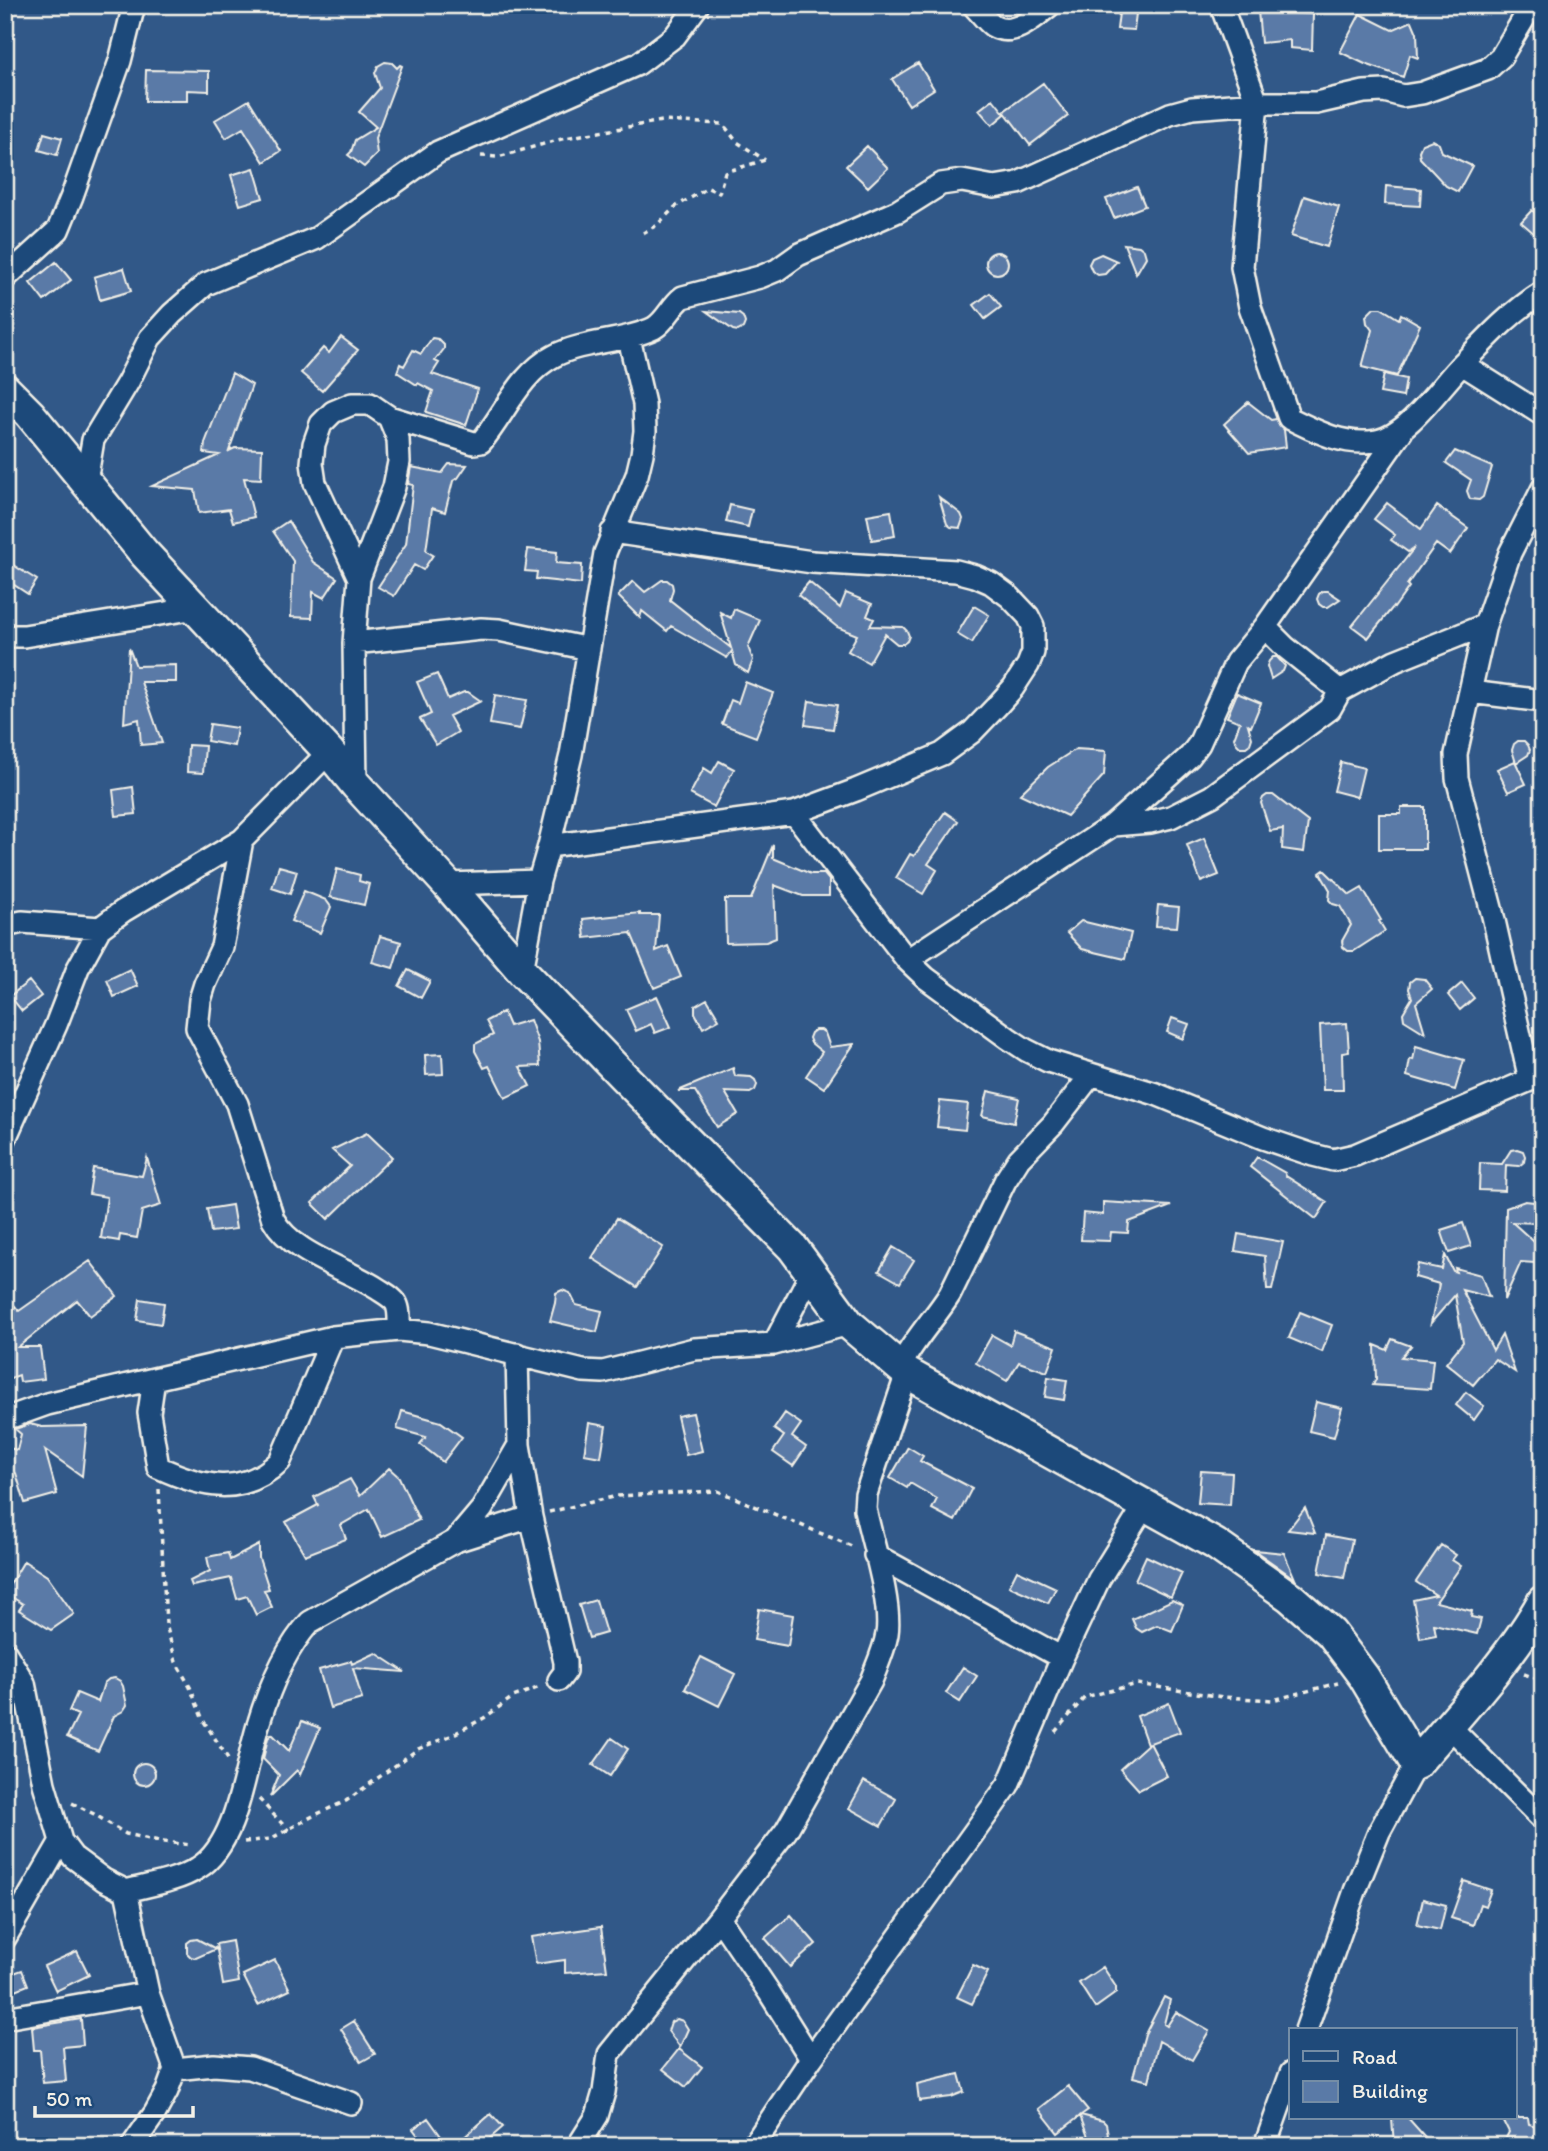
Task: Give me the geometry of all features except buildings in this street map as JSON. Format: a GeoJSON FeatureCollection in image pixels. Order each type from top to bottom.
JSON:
{"type":"FeatureCollection","features":[{"type":"Feature","properties":{"kind":"street"},"geometry":{"type":"LineString","coordinates":[[5,278],[58,230],[120,61],[134,5]]}},
{"type":"Feature","properties":{"kind":"street"},"geometry":{"type":"LineString","coordinates":[[86,481],[93,440],[150,338],[206,284],[317,238],[438,152],[638,64],[675,36],[698,5]]}},
{"type":"Feature","properties":{"kind":"street"},"geometry":{"type":"LineString","coordinates":[[973,5],[994,27],[1010,28],[1026,25],[1050,5]]}},
{"type":"Feature","properties":{"kind":"street"},"geometry":{"type":"LineString","coordinates":[[1221,5],[1257,103],[1242,267],[1250,307],[1289,418],[1322,435],[1351,442],[1378,441],[1403,429]]}},
{"type":"Feature","properties":{"kind":"street"},"geometry":{"type":"LineString","coordinates":[[359,578],[315,483],[312,463],[314,444],[321,424],[333,412],[352,404],[370,404],[389,417],[474,443],[481,442],[515,392],[533,372],[554,356],[579,347],[629,338],[657,326],[673,304],[683,297],[777,270],[797,255],[898,211],[941,184],[962,181],[994,187],[1018,183],[1170,114],[1192,108],[1257,103],[1316,103],[1364,92],[1384,91],[1403,96],[1422,93],[1488,69],[1501,57],[1532,5]]}},
{"type":"Feature","properties":{"kind":"street"},"geometry":{"type":"LineString","coordinates":[[907,960],[1113,825],[1190,756],[1205,732],[1236,662],[1265,628],[1403,429],[1462,364],[1527,301],[1543,292]]}},
{"type":"Feature","properties":{"kind":"street"},"geometry":{"type":"LineString","coordinates":[[522,971],[539,881],[571,755],[605,553],[637,475],[645,431],[644,404],[629,338]]}},
{"type":"Feature","properties":{"kind":"street"},"geometry":{"type":"LineString","coordinates":[[1462,364],[1543,415]]}},
{"type":"Feature","properties":{"kind":"street"},"geometry":{"type":"LineString","coordinates":[[5,389],[86,481],[144,553],[329,751],[356,785],[522,971],[793,1248],[849,1324],[907,1373],[1215,1544],[1290,1597],[1331,1633],[1364,1676],[1416,1764]]}},
{"type":"Feature","properties":{"kind":"street"},"geometry":{"type":"LineString","coordinates":[[356,785],[355,643],[359,578],[394,487],[399,462],[398,439],[389,417]]}},
{"type":"Feature","properties":{"kind":"street"},"geometry":{"type":"LineString","coordinates":[[794,813],[907,960],[926,978],[1026,1050],[1048,1061],[1156,1094],[1263,1138],[1333,1160],[1355,1155],[1536,1078],[1457,778],[1456,754],[1485,625],[1510,553],[1543,488]]}},
{"type":"Feature","properties":{"kind":"street"},"geometry":{"type":"LineString","coordinates":[[550,846],[794,813],[856,790],[942,754],[972,732],[1013,688],[1033,652],[1033,626],[1028,616],[1010,597],[991,583],[956,571],[812,562],[612,532]]}},
{"type":"Feature","properties":{"kind":"street"},"geometry":{"type":"LineString","coordinates":[[5,636],[24,636],[197,608]]}},
{"type":"Feature","properties":{"kind":"street"},"geometry":{"type":"LineString","coordinates":[[1113,825],[1171,817],[1212,796],[1330,709],[1340,691],[1395,661],[1485,625]]}},
{"type":"Feature","properties":{"kind":"street"},"geometry":{"type":"LineString","coordinates":[[1265,628],[1340,691]]}},
{"type":"Feature","properties":{"kind":"street"},"geometry":{"type":"LineString","coordinates":[[355,643],[481,629],[589,649]]}},
{"type":"Feature","properties":{"kind":"street"},"geometry":{"type":"LineString","coordinates":[[1470,692],[1543,701]]}},
{"type":"Feature","properties":{"kind":"street"},"geometry":{"type":"LineString","coordinates":[[5,1139],[56,1025],[78,968],[100,928],[123,911],[242,840],[329,751]]}},
{"type":"Feature","properties":{"kind":"street"},"geometry":{"type":"LineString","coordinates":[[242,840],[222,947],[200,1000],[197,1028],[237,1104],[273,1219],[279,1230],[317,1257],[391,1298],[397,1304],[399,1330]]}},
{"type":"Feature","properties":{"kind":"street"},"geometry":{"type":"LineString","coordinates":[[447,884],[539,881]]}},
{"type":"Feature","properties":{"kind":"street"},"geometry":{"type":"LineString","coordinates":[[5,926],[22,922],[100,928]]}},
{"type":"Feature","properties":{"kind":"street"},"geometry":{"type":"LineString","coordinates":[[907,1373],[901,1365],[950,1294],[1005,1181],[1019,1159],[1053,1124],[1091,1075]]}},
{"type":"Feature","properties":{"kind":"street"},"geometry":{"type":"LineString","coordinates":[[774,1344],[811,1273]]}},
{"type":"Feature","properties":{"kind":"street"},"geometry":{"type":"LineString","coordinates":[[5,1419],[47,1404],[333,1337],[399,1330],[429,1333],[583,1371],[603,1372],[694,1349],[774,1344],[849,1324]]}},
{"type":"Feature","properties":{"kind":"street"},"geometry":{"type":"LineString","coordinates":[[154,1379],[149,1413],[158,1467],[204,1485],[231,1485],[253,1480],[269,1472],[280,1461],[333,1337]]}},
{"type":"Feature","properties":{"kind":"street"},"geometry":{"type":"LineString","coordinates":[[517,1354],[519,1445],[531,1517],[565,1662],[565,1672],[559,1679]]}},
{"type":"Feature","properties":{"kind":"street"},"geometry":{"type":"LineString","coordinates":[[578,2146],[597,2116],[604,2092],[609,2054],[786,1831],[871,1681],[887,1631],[886,1602],[865,1509],[866,1494],[907,1373]]}},
{"type":"Feature","properties":{"kind":"street"},"geometry":{"type":"LineString","coordinates":[[454,1541],[482,1509],[519,1445]]}},
{"type":"Feature","properties":{"kind":"street"},"geometry":{"type":"LineString","coordinates":[[753,2146],[811,2059],[1008,1785],[1099,1579],[1145,1505]]}},
{"type":"Feature","properties":{"kind":"street"},"geometry":{"type":"LineString","coordinates":[[5,1652],[24,1683],[44,1784],[61,1841],[73,1857],[104,1880],[126,1891],[199,1868],[229,1831],[259,1721],[286,1653],[310,1622],[454,1541],[531,1517]]}},
{"type":"Feature","properties":{"kind":"street"},"geometry":{"type":"LineString","coordinates":[[875,1555],[1062,1658]]}},
{"type":"Feature","properties":{"kind":"street"},"geometry":{"type":"LineString","coordinates":[[1307,2028],[1379,1832],[1416,1764],[1506,1654],[1543,1601]]}},
{"type":"Feature","properties":{"kind":"street"},"geometry":{"type":"LineString","coordinates":[[1449,1726],[1543,1820]]}},
{"type":"Feature","properties":{"kind":"street"},"geometry":{"type":"LineString","coordinates":[[5,1937],[61,1841]]}},
{"type":"Feature","properties":{"kind":"street"},"geometry":{"type":"LineString","coordinates":[[126,1891],[148,1993],[175,2069],[155,2113],[132,2146]]}},
{"type":"Feature","properties":{"kind":"street"},"geometry":{"type":"LineString","coordinates":[[719,1918],[811,2059]]}},
{"type":"Feature","properties":{"kind":"street"},"geometry":{"type":"LineString","coordinates":[[5,2018],[148,1993]]}},
{"type":"Feature","properties":{"kind":"street"},"geometry":{"type":"LineString","coordinates":[[175,2069],[229,2065],[250,2068],[351,2103]]}},
{"type":"Feature","properties":{"kind":"street"},"geometry":{"type":"LineString","coordinates":[[1265,2146],[1289,2079]]}},
{"type":"Feature","properties":{"kind":"path"},"geometry":{"type":"LineString","coordinates":[[438,152],[498,157],[565,138],[662,121],[723,124],[737,142],[765,160],[724,172],[719,193],[708,188],[675,207],[657,225],[643,233]]}},
{"type":"Feature","properties":{"kind":"path"},"geometry":{"type":"LineString","coordinates":[[158,1467],[166,1625],[176,1661],[203,1720],[243,1781],[289,1831]]}},
{"type":"Feature","properties":{"kind":"path"},"geometry":{"type":"LineString","coordinates":[[531,1517],[617,1496],[718,1491],[875,1555]]}},
{"type":"Feature","properties":{"kind":"path"},"geometry":{"type":"LineString","coordinates":[[1051,1736],[1085,1697],[1137,1684],[1223,1697],[1273,1700],[1364,1676]]}},
{"type":"Feature","properties":{"kind":"path"},"geometry":{"type":"LineString","coordinates":[[44,1784],[64,1800],[94,1814],[126,1834],[164,1842],[217,1848],[270,1839],[346,1801],[418,1749],[484,1718],[513,1697],[559,1679]]}}]}
